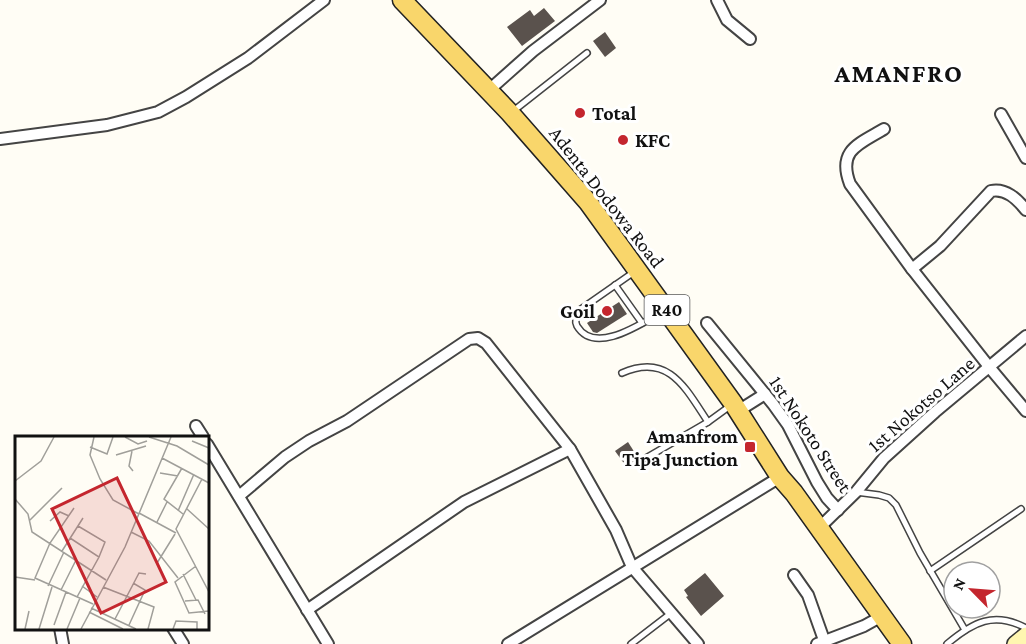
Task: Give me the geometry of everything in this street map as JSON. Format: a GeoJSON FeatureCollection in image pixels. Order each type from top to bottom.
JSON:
{"type":"FeatureCollection","features":[{"type":"Feature","properties":{"kind":"main road","name":"Adenta Dodowa Road"},"geometry":{"type":"LineString","coordinates":[[402,0],[510,112],[588,202],[736,407],[780,477],[902,644]]}},
{"type":"Feature","properties":{"kind":"street"},"geometry":{"type":"LineString","coordinates":[[0,140],[107,125],[158,112],[248,58],[324,0]]}},
{"type":"Feature","properties":{"kind":"street"},"geometry":{"type":"LineString","coordinates":[[488,91],[533,51],[600,0]]}},
{"type":"Feature","properties":{"kind":"street"},"geometry":{"type":"LineString","coordinates":[[717,0],[727,20],[750,39]]}},
{"type":"Feature","properties":{"kind":"street"},"geometry":{"type":"LineString","coordinates":[[1001,114],[1026,159]]}},
{"type":"Feature","properties":{"kind":"street"},"geometry":{"type":"LineString","coordinates":[[884,129],[855,146],[848,154],[845,172],[850,184],[912,269],[1026,411]]}},
{"type":"Feature","properties":{"kind":"street"},"geometry":{"type":"LineString","coordinates":[[912,269],[940,246],[991,191],[1005,192],[1026,210]]}},
{"type":"Feature","properties":{"kind":"street","name":"1st Nokoto Street"},"geometry":{"type":"LineString","coordinates":[[707,323],[788,425],[807,466],[838,510]]}},
{"type":"Feature","properties":{"kind":"street","name":"1st Nokotso Lane"},"geometry":{"type":"LineString","coordinates":[[819,528],[856,492],[891,451],[1026,336]]}},
{"type":"Feature","properties":{"kind":"street"},"geometry":{"type":"LineString","coordinates":[[238,496],[285,457],[309,441],[347,421],[470,339],[478,339],[486,343],[570,449],[616,530],[632,567],[698,644]]}},
{"type":"Feature","properties":{"kind":"street"},"geometry":{"type":"LineString","coordinates":[[736,407],[765,394]]}},
{"type":"Feature","properties":{"kind":"street"},"geometry":{"type":"LineString","coordinates":[[196,426],[202,436]]}},
{"type":"Feature","properties":{"kind":"street"},"geometry":{"type":"LineString","coordinates":[[208,446],[328,644]]}},
{"type":"Feature","properties":{"kind":"street"},"geometry":{"type":"LineString","coordinates":[[307,610],[464,502],[570,449]]}},
{"type":"Feature","properties":{"kind":"street"},"geometry":{"type":"LineString","coordinates":[[508,644],[780,477]]}},
{"type":"Feature","properties":{"kind":"street"},"geometry":{"type":"LineString","coordinates":[[794,575],[808,595],[821,642],[864,626],[882,616]]}},
{"type":"Feature","properties":{"kind":"street"},"geometry":{"type":"LineString","coordinates":[[60,629],[63,644]]}},
{"type":"Feature","properties":{"kind":"street"},"geometry":{"type":"LineString","coordinates":[[174,629],[183,644]]}},
{"type":"Feature","properties":{"kind":"street"},"geometry":{"type":"LineString","coordinates":[[1015,644],[1026,635]]}},
{"type":"Feature","properties":{"kind":"lane"},"geometry":{"type":"LineString","coordinates":[[510,112],[587,53]]}},
{"type":"Feature","properties":{"kind":"lane"},"geometry":{"type":"LineString","coordinates":[[637,270],[577,314],[575,322],[578,328],[586,336],[599,339],[611,338],[666,310]]}},
{"type":"Feature","properties":{"kind":"lane"},"geometry":{"type":"LineString","coordinates":[[615,285],[642,323]]}},
{"type":"Feature","properties":{"kind":"lane"},"geometry":{"type":"LineString","coordinates":[[622,373],[637,367],[656,368],[671,373],[681,382],[708,422]]}},
{"type":"Feature","properties":{"kind":"lane"},"geometry":{"type":"LineString","coordinates":[[646,458],[736,407]]}},
{"type":"Feature","properties":{"kind":"lane"},"geometry":{"type":"LineString","coordinates":[[856,492],[889,498],[896,505],[930,571],[965,630]]}},
{"type":"Feature","properties":{"kind":"lane"},"geometry":{"type":"LineString","coordinates":[[930,571],[1021,508]]}},
{"type":"Feature","properties":{"kind":"lane"},"geometry":{"type":"LineString","coordinates":[[631,644],[670,614]]}},
{"type":"Feature","properties":{"kind":"lane"},"geometry":{"type":"LineString","coordinates":[[947,644],[965,630],[990,619],[1011,620],[1026,628]]}},
{"type":"Feature","properties":{"kind":"building"},"geometry":{"type":"Polygon","coordinates":[[[544,8],[555,21],[522,46],[507,27],[530,10],[534,16],[544,8]]]}},
{"type":"Feature","properties":{"kind":"building"},"geometry":{"type":"Polygon","coordinates":[[[605,32],[616,48],[605,57],[593,41],[605,32]]]}},
{"type":"Feature","properties":{"kind":"building"},"geometry":{"type":"Polygon","coordinates":[[[619,302],[627,314],[597,333],[593,332],[587,323],[619,302]]]}},
{"type":"Feature","properties":{"kind":"building"},"geometry":{"type":"Polygon","coordinates":[[[628,442],[640,461],[628,469],[615,451],[628,442]]]}},
{"type":"Feature","properties":{"kind":"building"},"geometry":{"type":"Polygon","coordinates":[[[705,573],[724,596],[701,616],[686,597],[688,596],[684,590],[705,573]]]}},
{"type":"Feature","properties":{"kind":"place","name":"Total"},"geometry":{"type":"Point","coordinates":[580,113]}},
{"type":"Feature","properties":{"kind":"place","name":"KFC"},"geometry":{"type":"Point","coordinates":[623,140]}},
{"type":"Feature","properties":{"kind":"place","name":"Goil"},"geometry":{"type":"Point","coordinates":[607,311]}},
{"type":"Feature","properties":{"kind":"place","name":"Amanfrom Tipa Junction"},"geometry":{"type":"Point","coordinates":[750,447]}},
{"type":"Feature","properties":{"kind":"district","name":"AMANFRO"},"geometry":{"type":"Point","coordinates":[899,73]}}]}
